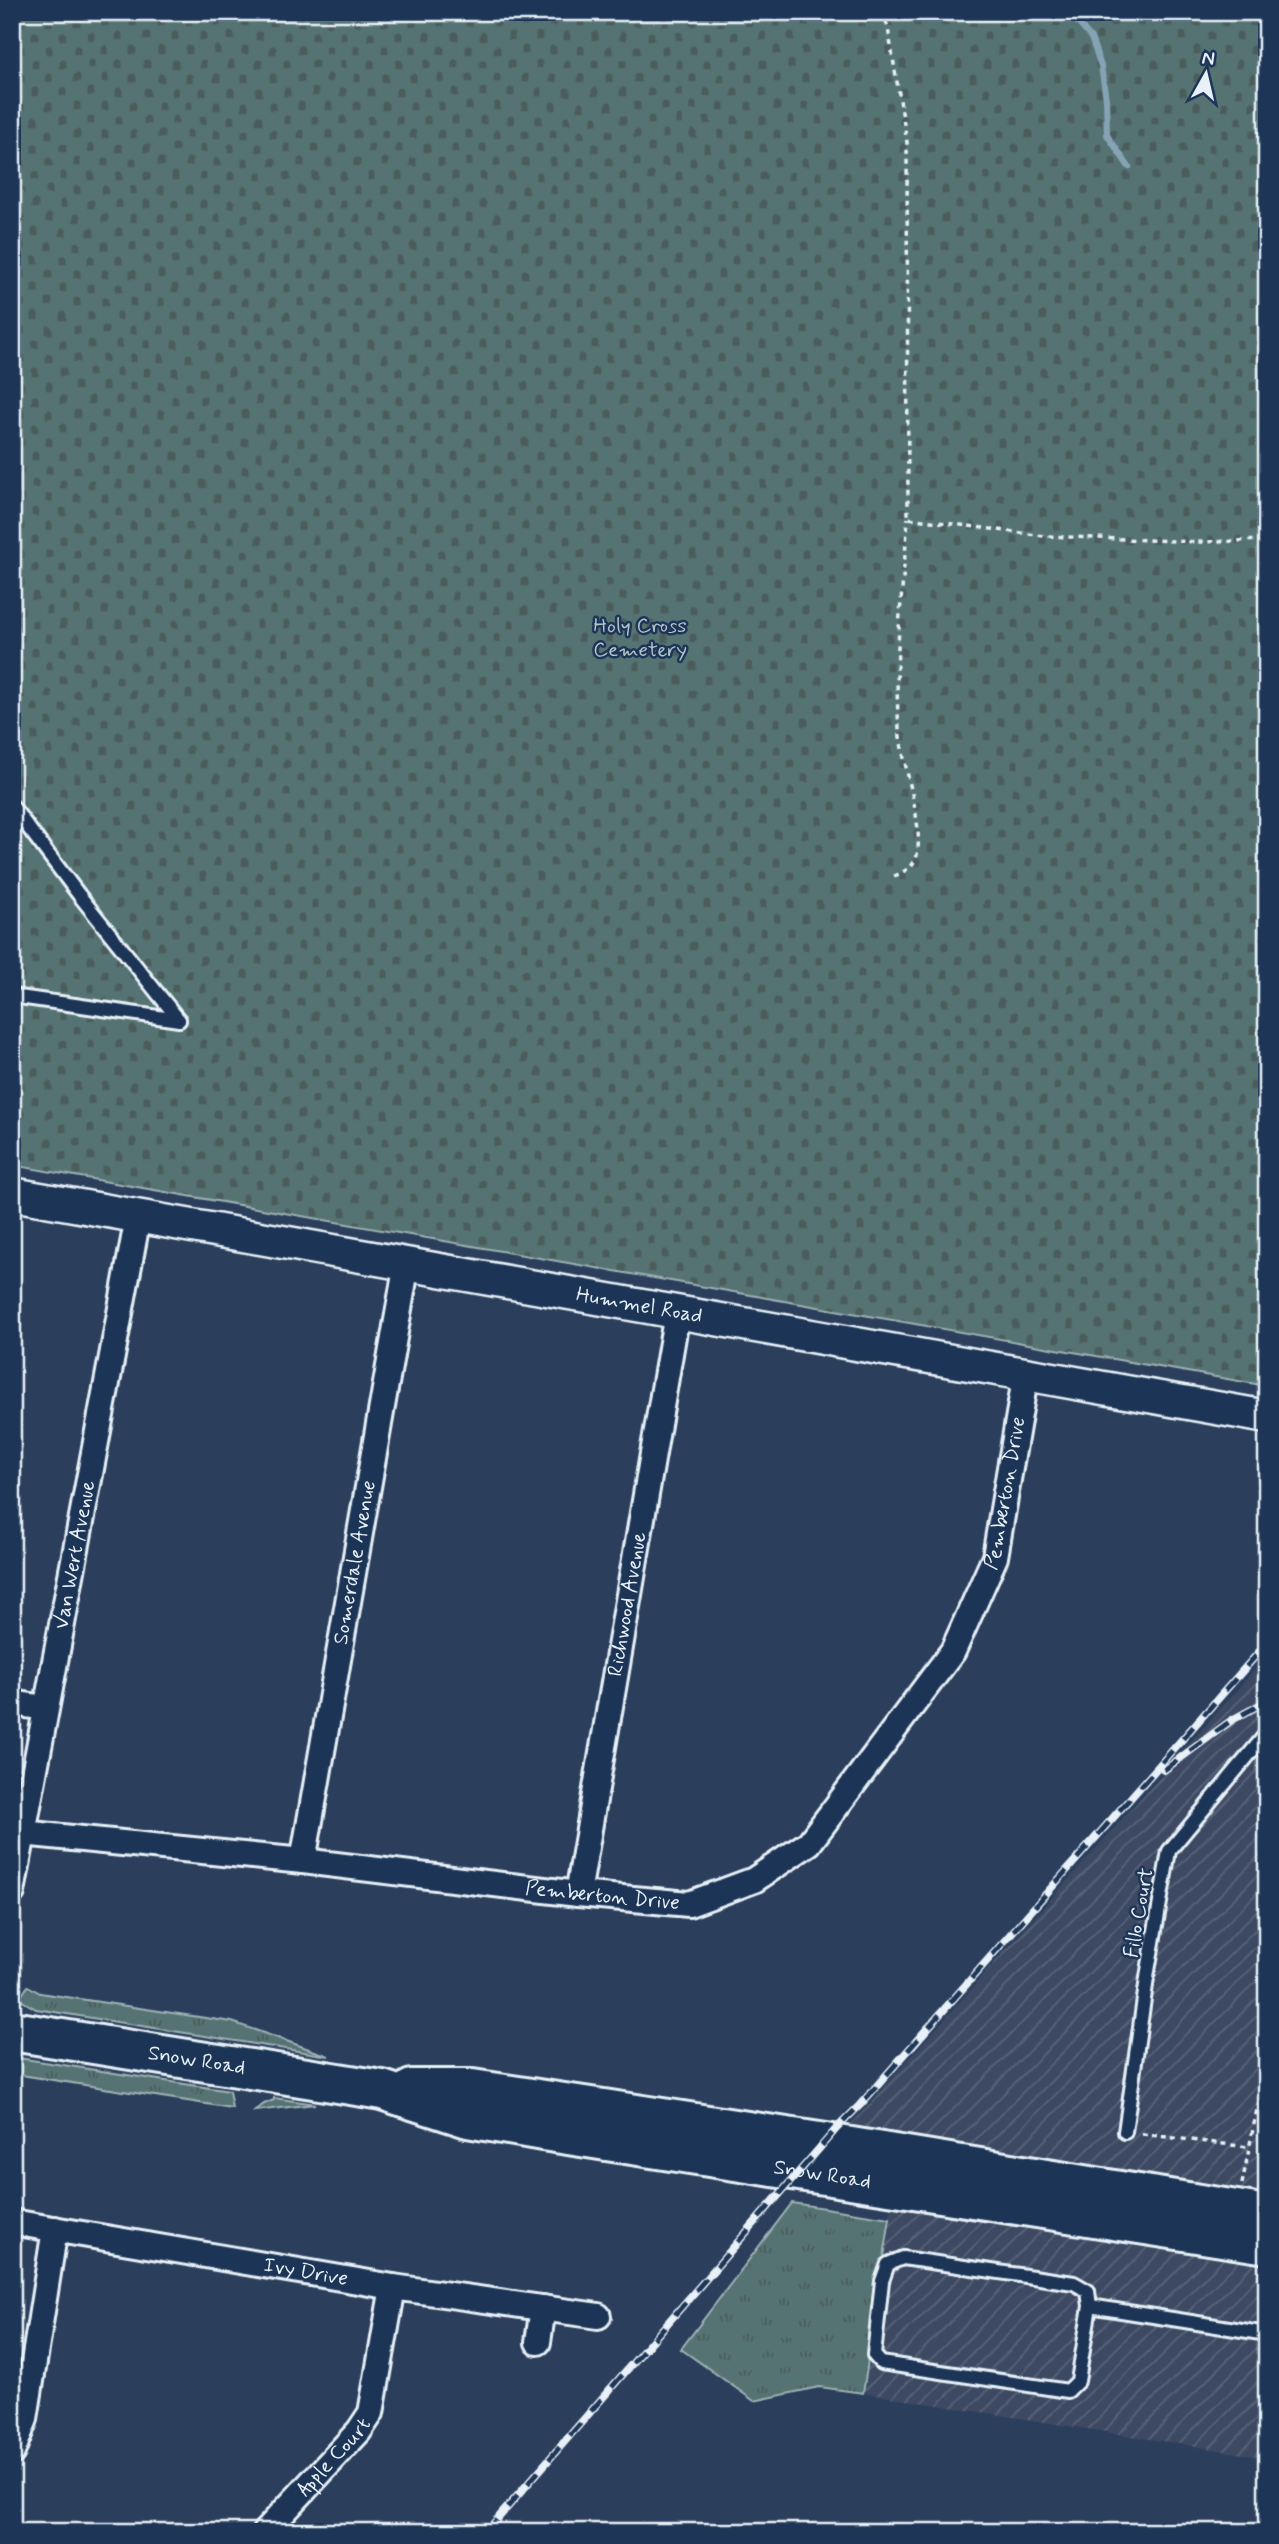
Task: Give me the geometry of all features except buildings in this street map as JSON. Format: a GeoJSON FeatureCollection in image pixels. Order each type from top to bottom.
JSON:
{"type":"FeatureCollection","features":[{"type":"Feature","properties":{"kind":"main road","name":"Snow Road"},"geometry":{"type":"LineString","coordinates":[[12,2031],[382,2090],[468,2118],[518,2127],[1267,2244]]}},
{"type":"Feature","properties":{"kind":"main road","name":"Snow Road"},"geometry":{"type":"LineString","coordinates":[[382,2090],[472,2089],[1253,2205]]}},
{"type":"Feature","properties":{"kind":"street","name":"Hummel Road"},"geometry":{"type":"LineString","coordinates":[[12,1194],[1267,1417]]}},
{"type":"Feature","properties":{"kind":"street","name":"Van Wert Avenue"},"geometry":{"type":"LineString","coordinates":[[12,1892],[138,1217]]}},
{"type":"Feature","properties":{"kind":"street","name":"Somerdale Avenue"},"geometry":{"type":"LineString","coordinates":[[303,1861],[407,1264]]}},
{"type":"Feature","properties":{"kind":"street","name":"Richwood Avenue"},"geometry":{"type":"LineString","coordinates":[[578,1894],[677,1313]]}},
{"type":"Feature","properties":{"kind":"street","name":"Pemberton Drive"},"geometry":{"type":"LineString","coordinates":[[22,1833],[689,1904],[754,1880],[809,1843],[953,1651],[995,1557],[1026,1373]]}},
{"type":"Feature","properties":{"kind":"street"},"geometry":{"type":"LineString","coordinates":[[12,1703],[45,1708]]}},
{"type":"Feature","properties":{"kind":"street","name":"Ivy Drive"},"geometry":{"type":"LineString","coordinates":[[12,2222],[393,2287],[598,2316]]}},
{"type":"Feature","properties":{"kind":"street"},"geometry":{"type":"LineString","coordinates":[[12,2452],[25,2419],[55,2229]]}},
{"type":"Feature","properties":{"kind":"street","name":"Apple Court"},"geometry":{"type":"LineString","coordinates":[[265,2532],[359,2431],[371,2413],[393,2287]]}},
{"type":"Feature","properties":{"kind":"street"},"geometry":{"type":"LineString","coordinates":[[538,2342],[543,2308]]}},
{"type":"Feature","properties":{"kind":"lane"},"geometry":{"type":"LineString","coordinates":[[12,806],[179,1020],[12,996]]}},
{"type":"Feature","properties":{"kind":"lane","name":"Fillo Court"},"geometry":{"type":"LineString","coordinates":[[1125,2132],[1169,1851],[1267,1733]]}},
{"type":"Feature","properties":{"kind":"lane"},"geometry":{"type":"LineString","coordinates":[[903,2258],[1074,2283],[1088,2291],[1090,2306],[1079,2381],[1068,2391],[881,2363],[874,2355],[882,2281],[888,2264],[903,2258]]}},
{"type":"Feature","properties":{"kind":"lane"},"geometry":{"type":"LineString","coordinates":[[1090,2306],[1267,2334]]}},
{"type":"Feature","properties":{"kind":"path"},"geometry":{"type":"LineString","coordinates":[[883,12],[907,142],[908,519],[896,678],[899,730],[918,838],[916,859],[907,870],[894,876]]}},
{"type":"Feature","properties":{"kind":"path"},"geometry":{"type":"LineString","coordinates":[[908,519],[1044,536],[1201,542],[1267,540]]}},
{"type":"Feature","properties":{"kind":"path"},"geometry":{"type":"LineString","coordinates":[[1253,2205],[1248,2147],[1258,2104]]}},
{"type":"Feature","properties":{"kind":"path"},"geometry":{"type":"LineString","coordinates":[[1125,2132],[1248,2147]]}},
{"type":"Feature","properties":{"kind":"shaded area"},"geometry":{"type":"Polygon","coordinates":[[[1267,1656],[1267,2458],[863,2393],[900,2149],[837,2140],[1267,1656]]]}},
{"type":"Feature","properties":{"kind":"green space","name":"Holy Cross Cemetery"},"geometry":{"type":"Polygon","coordinates":[[[12,12],[1267,12],[1267,1386],[12,1165],[12,12]]]}},
{"type":"Feature","properties":{"kind":"green space"},"geometry":{"type":"Polygon","coordinates":[[[28,1986],[40,1993],[232,2022],[329,2056],[36,2009],[19,1999],[28,1986]]]}},
{"type":"Feature","properties":{"kind":"green space"},"geometry":{"type":"Polygon","coordinates":[[[12,2057],[229,2091],[232,2108],[15,2074],[12,2057]]]}},
{"type":"Feature","properties":{"kind":"green space"},"geometry":{"type":"Polygon","coordinates":[[[274,2098],[315,2104],[255,2111],[274,2098]]]}},
{"type":"Feature","properties":{"kind":"green space"},"geometry":{"type":"Polygon","coordinates":[[[792,2203],[890,2218],[863,2393],[819,2387],[754,2401],[681,2349],[792,2203]]]}},
{"type":"Feature","properties":{"kind":"waterway"},"geometry":{"type":"LineString","coordinates":[[1069,12],[1091,38],[1101,66],[1106,99],[1107,135],[1129,167]]}},
{"type":"Feature","properties":{"kind":"railway"},"geometry":{"type":"LineString","coordinates":[[486,2532],[837,2128],[1267,1643]]}},
{"type":"Feature","properties":{"kind":"railway"},"geometry":{"type":"LineString","coordinates":[[1164,1770],[1232,1720],[1267,1701]]}}]}
